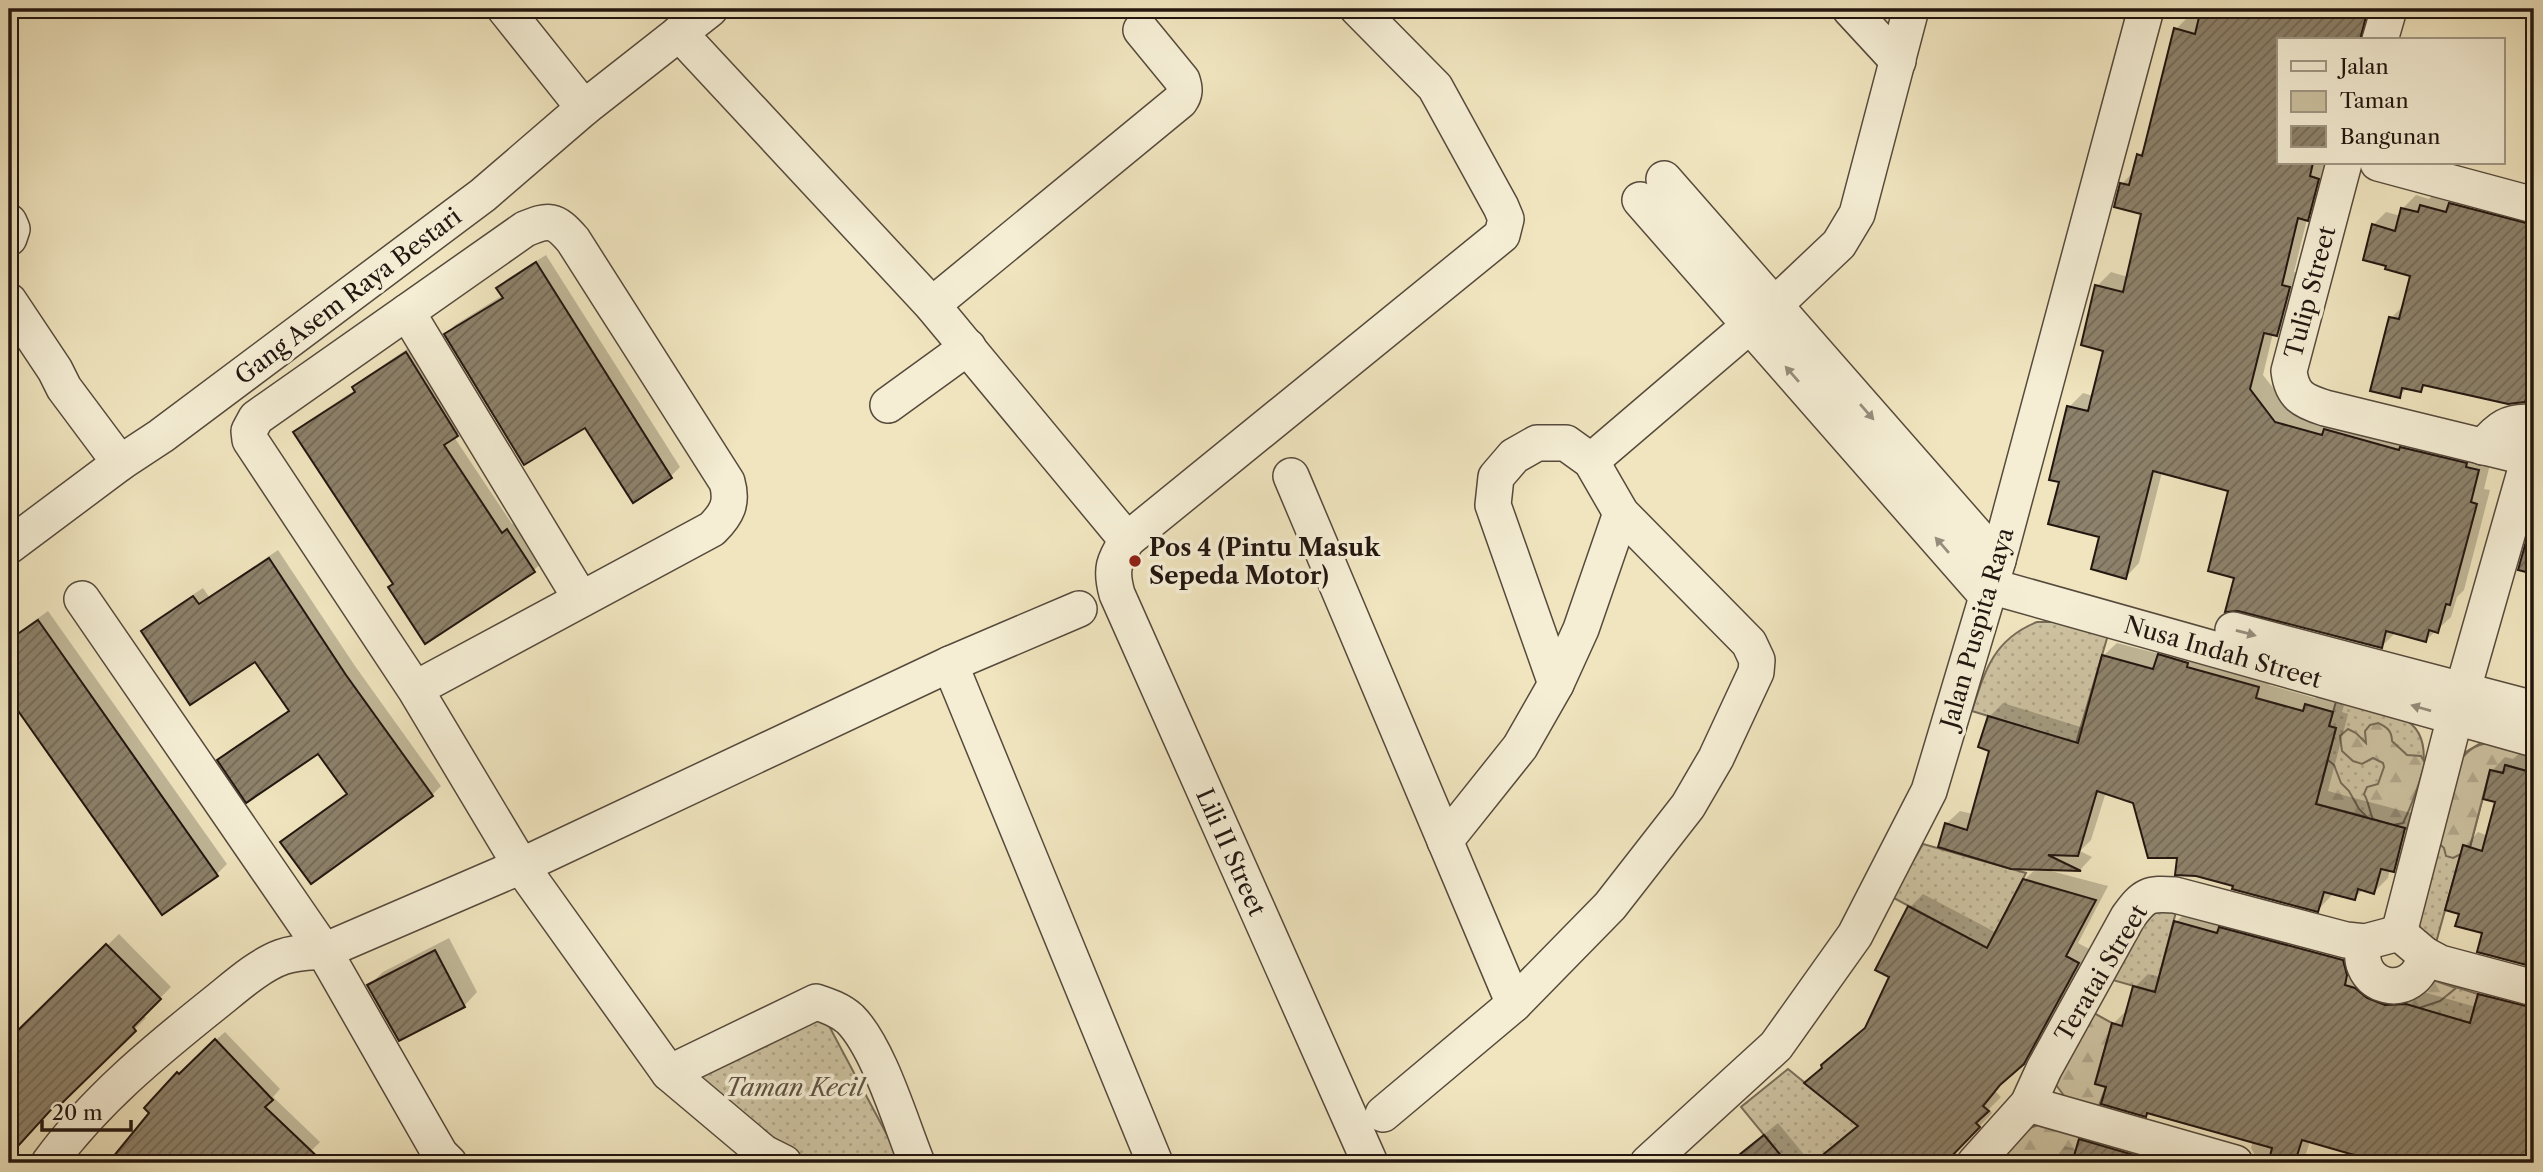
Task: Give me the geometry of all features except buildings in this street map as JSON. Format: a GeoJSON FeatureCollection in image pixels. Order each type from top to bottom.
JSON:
{"type":"FeatureCollection","features":[{"type":"Feature","properties":{"kind":"street"},"geometry":{"type":"LineString","coordinates":[[505,9],[584,108]]}},
{"type":"Feature","properties":{"kind":"street","name":"Gang Asem Raya Bestari"},"geometry":{"type":"LineString","coordinates":[[13,536],[161,436],[482,195],[584,108],[710,9]]}},
{"type":"Feature","properties":{"kind":"street"},"geometry":{"type":"LineString","coordinates":[[679,33],[932,306],[1127,540],[1502,235],[1506,219],[1501,207],[1435,87],[1358,9]]}},
{"type":"Feature","properties":{"kind":"street"},"geometry":{"type":"LineString","coordinates":[[1850,9],[1898,61]]}},
{"type":"Feature","properties":{"kind":"street"},"geometry":{"type":"LineString","coordinates":[[1591,461],[1762,316],[1839,244],[1857,214],[1912,9]]}},
{"type":"Feature","properties":{"kind":"street","name":"Jalan Puspita Raya"},"geometry":{"type":"LineString","coordinates":[[1648,1163],[1776,1046],[1855,934],[1929,791],[1993,577],[2146,9]]}},
{"type":"Feature","properties":{"kind":"street"},"geometry":{"type":"LineString","coordinates":[[2380,38],[2389,9]]}},
{"type":"Feature","properties":{"kind":"street"},"geometry":{"type":"LineString","coordinates":[[932,306],[1184,96],[1182,80],[1141,30]]}},
{"type":"Feature","properties":{"kind":"street","name":"Tulip Street"},"geometry":{"type":"LineString","coordinates":[[2344,164],[2288,371],[2291,384],[2303,401],[2325,408],[2532,458],[2459,704]]}},
{"type":"Feature","properties":{"kind":"street"},"geometry":{"type":"LineString","coordinates":[[2382,164],[2534,205]]}},
{"type":"Feature","properties":{"kind":"street"},"geometry":{"type":"LineString","coordinates":[[1652,190],[1993,577]]}},
{"type":"Feature","properties":{"kind":"street"},"geometry":{"type":"LineString","coordinates":[[9,222],[12,233],[9,238]]}},
{"type":"Feature","properties":{"kind":"street"},"geometry":{"type":"LineString","coordinates":[[415,689],[712,530],[729,509],[730,493],[727,482],[573,240],[554,222],[543,222],[525,229],[256,418],[249,431],[255,449],[415,689],[521,866],[669,1073],[764,1153],[784,1163]]}},
{"type":"Feature","properties":{"kind":"street"},"geometry":{"type":"LineString","coordinates":[[9,301],[64,388],[121,463]]}},
{"type":"Feature","properties":{"kind":"street"},"geometry":{"type":"LineString","coordinates":[[407,312],[581,599]]}},
{"type":"Feature","properties":{"kind":"street"},"geometry":{"type":"LineString","coordinates":[[888,405],[968,347]]}},
{"type":"Feature","properties":{"kind":"street"},"geometry":{"type":"LineString","coordinates":[[2483,447],[2497,429],[2511,423],[2534,424]]}},
{"type":"Feature","properties":{"kind":"street"},"geometry":{"type":"LineString","coordinates":[[1383,1114],[1514,1004],[1610,906],[1688,806],[1716,758],[1756,672],[1757,660],[1749,643],[1621,513],[1591,461],[1566,443],[1536,443],[1514,456],[1496,477],[1493,505],[1556,684]]}},
{"type":"Feature","properties":{"kind":"street"},"geometry":{"type":"LineString","coordinates":[[1292,475],[1514,1004]]}},
{"type":"Feature","properties":{"kind":"street"},"geometry":{"type":"LineString","coordinates":[[1445,841],[1520,747],[1556,684],[1581,629],[1621,513]]}},
{"type":"Feature","properties":{"kind":"street","name":"Lili II Street"},"geometry":{"type":"LineString","coordinates":[[1127,540],[1114,565],[1112,577],[1117,594],[1370,1163]]}},
{"type":"Feature","properties":{"kind":"street","name":"Nusa Indah Street"},"geometry":{"type":"LineString","coordinates":[[1993,577],[2459,704],[2534,739]]}},
{"type":"Feature","properties":{"kind":"street"},"geometry":{"type":"LineString","coordinates":[[82,599],[324,951],[433,1160]]}},
{"type":"Feature","properties":{"kind":"street"},"geometry":{"type":"LineString","coordinates":[[49,1163],[102,1100],[151,1054],[241,982],[279,957],[299,952],[324,951],[521,866],[950,664],[1079,609]]}},
{"type":"Feature","properties":{"kind":"street"},"geometry":{"type":"LineString","coordinates":[[950,664],[1156,1163]]}},
{"type":"Feature","properties":{"kind":"street"},"geometry":{"type":"LineString","coordinates":[[2459,704],[2399,933],[2425,956],[2440,963],[2534,989]]}},
{"type":"Feature","properties":{"kind":"street","name":"Nusa Indah Street"},"geometry":{"type":"LineString","coordinates":[[2459,704],[2534,709]]}},
{"type":"Feature","properties":{"kind":"street","name":"Teratai Street"},"geometry":{"type":"LineString","coordinates":[[1975,1163],[2028,1104],[2044,1069],[2128,917],[2144,897],[2154,893],[2175,895],[2346,940],[2365,942],[2399,933]]}},
{"type":"Feature","properties":{"kind":"street"},"geometry":{"type":"LineString","coordinates":[[2365,942],[2362,962],[2368,973],[2385,985],[2395,986],[2412,980],[2423,968],[2425,956]]}},
{"type":"Feature","properties":{"kind":"street"},"geometry":{"type":"LineString","coordinates":[[669,1073],[816,1002],[833,1007],[850,1019],[871,1047],[917,1163]]}},
{"type":"Feature","properties":{"kind":"street"},"geometry":{"type":"LineString","coordinates":[[2028,1104],[2235,1163]]}},
{"type":"Feature","properties":{"kind":"green space"},"geometry":{"type":"Polygon","coordinates":[[[2037,622],[2062,622],[2108,635],[2076,743],[1972,711],[1987,669],[2001,647],[2022,629],[2037,622]]]}},
{"type":"Feature","properties":{"kind":"green space"},"geometry":{"type":"Polygon","coordinates":[[[2337,698],[2404,719],[2415,728],[2422,740],[2423,770],[2407,829],[2316,804],[2336,728],[2329,726],[2337,698]]]}},
{"type":"Feature","properties":{"kind":"green space"},"geometry":{"type":"Polygon","coordinates":[[[2378,723],[2388,730],[2392,741],[2407,755],[2421,756],[2425,763],[2416,794],[2403,823],[2393,825],[2373,819],[2364,794],[2367,787],[2378,784],[2383,763],[2373,758],[2362,764],[2353,761],[2342,751],[2340,736],[2348,729],[2366,743],[2365,731],[2370,725],[2378,723]]]}},
{"type":"Feature","properties":{"kind":"green space"},"geometry":{"type":"Polygon","coordinates":[[[2495,742],[2532,751],[2527,771],[2506,765],[2503,773],[2490,770],[2470,847],[2463,845],[2461,854],[2453,858],[2446,856],[2444,848],[2436,841],[2460,761],[2475,747],[2495,742]]]}},
{"type":"Feature","properties":{"kind":"green space"},"geometry":{"type":"Polygon","coordinates":[[[2479,744],[2529,765],[2527,771],[2506,765],[2490,770],[2470,847],[2463,845],[2434,950],[2415,926],[2466,752],[2479,744]]]}},
{"type":"Feature","properties":{"kind":"green space"},"geometry":{"type":"Polygon","coordinates":[[[2328,760],[2334,765],[2341,783],[2367,817],[2316,804],[2328,760]]]}},
{"type":"Feature","properties":{"kind":"green space"},"geometry":{"type":"Polygon","coordinates":[[[1923,844],[2026,873],[1987,948],[1892,897],[1923,844]]]}},
{"type":"Feature","properties":{"kind":"green space"},"geometry":{"type":"Polygon","coordinates":[[[2177,908],[2155,992],[2109,979],[2150,911],[2177,908]]]}},
{"type":"Feature","properties":{"kind":"green space"},"geometry":{"type":"Polygon","coordinates":[[[2430,979],[2478,994],[2470,1023],[2418,1008],[2430,979]]]}},
{"type":"Feature","properties":{"kind":"green space"},"geometry":{"type":"Polygon","coordinates":[[[2430,979],[2456,988],[2440,1001],[2407,1012],[2405,997],[2430,979]]]}},
{"type":"Feature","properties":{"kind":"green space","name":"Taman Kecil"},"geometry":{"type":"Polygon","coordinates":[[[820,1009],[902,1163],[806,1163],[760,1135],[689,1075],[820,1009]]]}},
{"type":"Feature","properties":{"kind":"green space"},"geometry":{"type":"Polygon","coordinates":[[[2092,1012],[2112,1023],[2095,1083],[2106,1087],[2098,1108],[2065,1097],[2056,1085],[2057,1076],[2092,1012]]]}},
{"type":"Feature","properties":{"kind":"green space"},"geometry":{"type":"Polygon","coordinates":[[[1788,1069],[1858,1126],[1813,1163],[1787,1163],[1741,1107],[1788,1069]]]}},
{"type":"Feature","properties":{"kind":"green space"},"geometry":{"type":"Polygon","coordinates":[[[2040,1124],[2080,1136],[2072,1163],[2051,1159],[2049,1163],[1994,1163],[2028,1129],[2040,1124]]]}},
{"type":"Feature","properties":{"kind":"place","name":"Pos 4 (Pintu Masuk Sepeda Motor)"},"geometry":{"type":"Point","coordinates":[1135,561]}}]}
